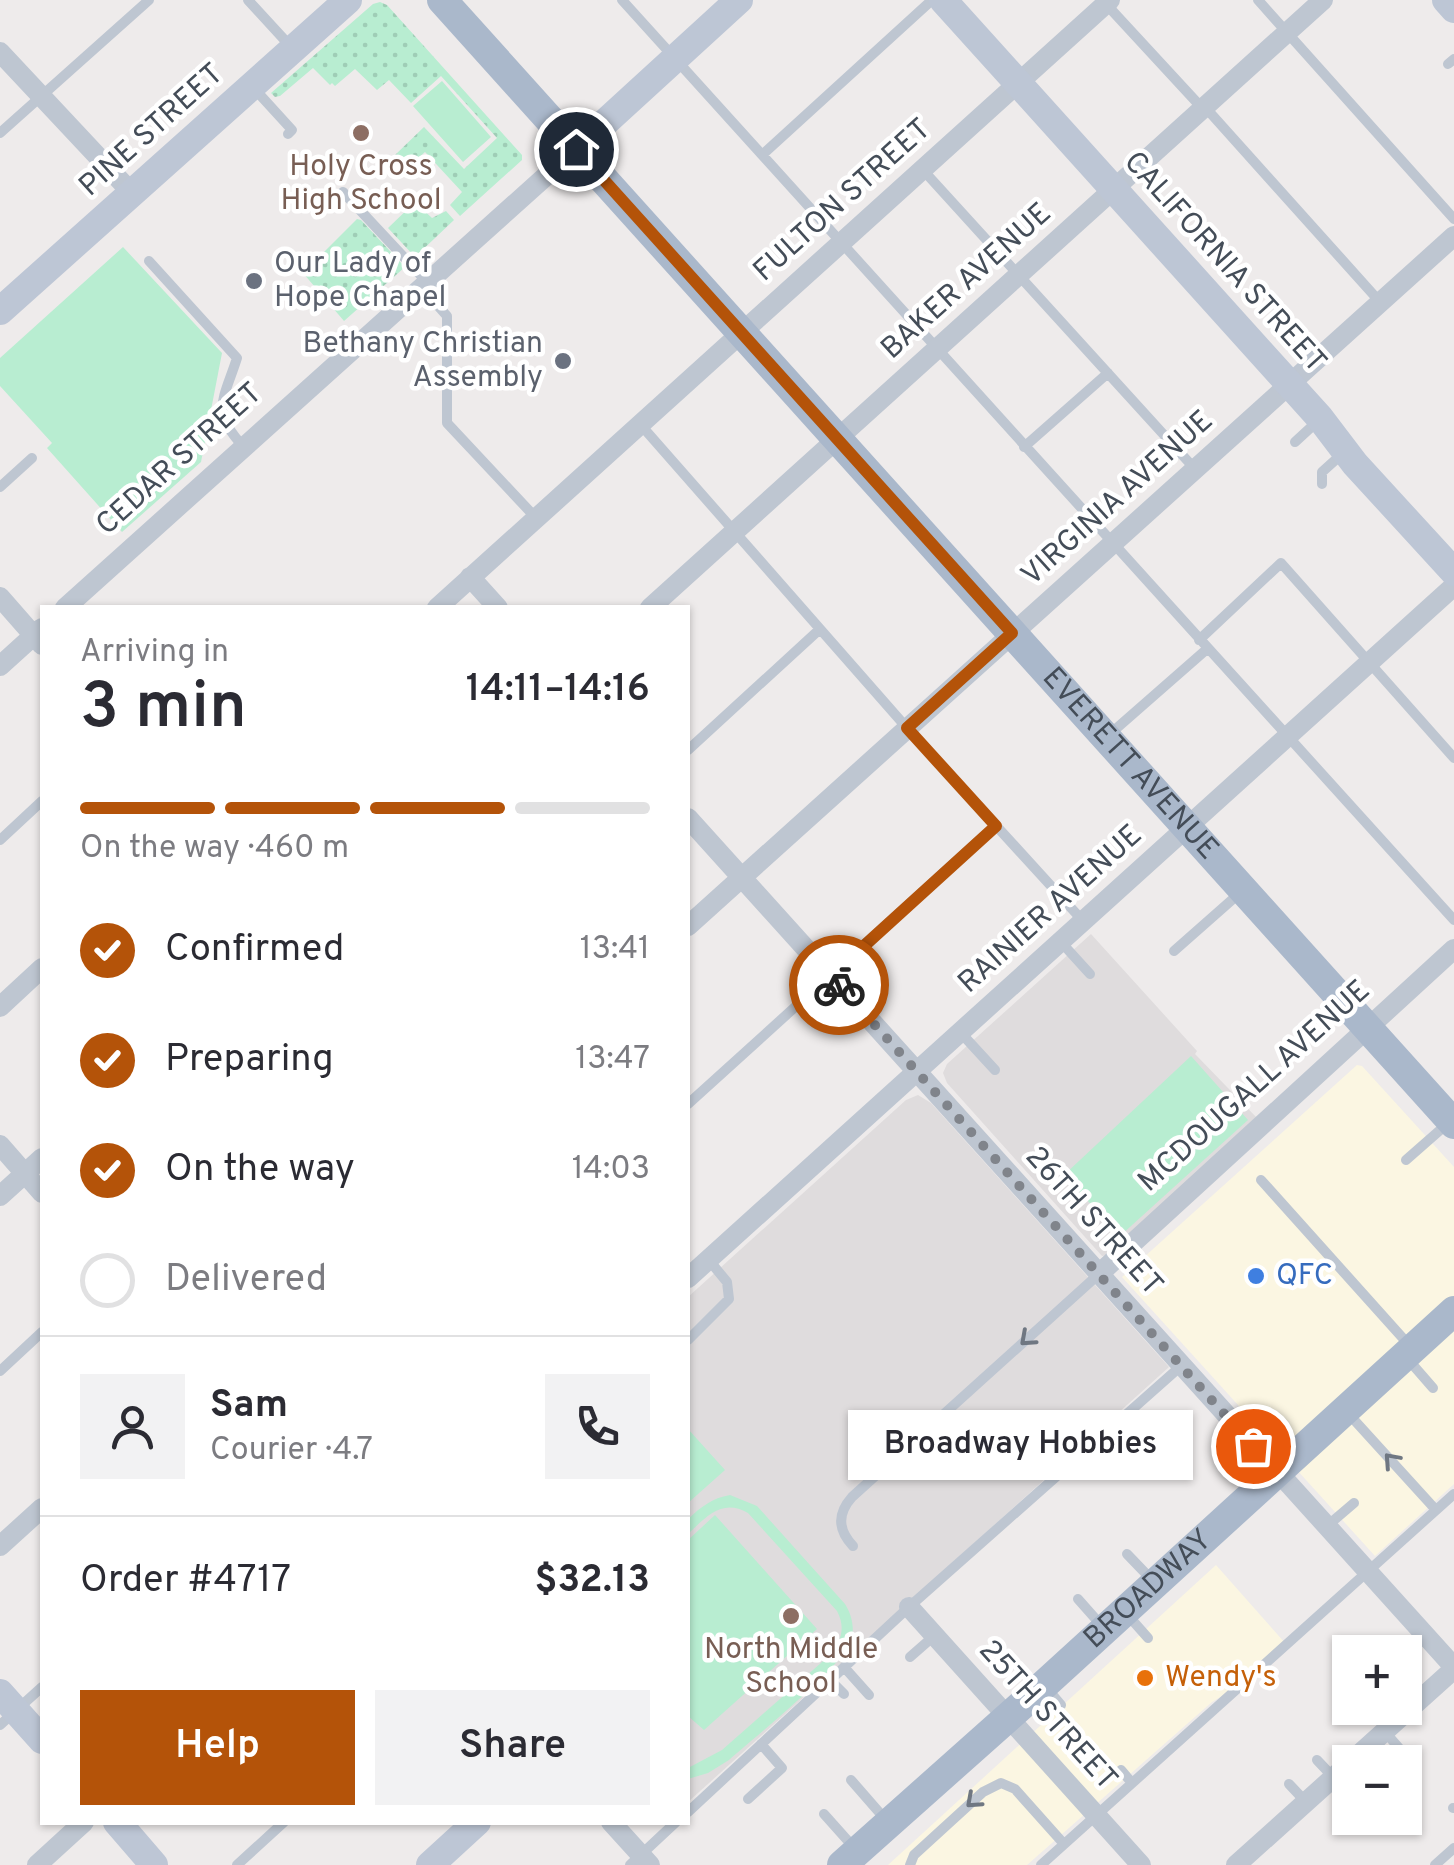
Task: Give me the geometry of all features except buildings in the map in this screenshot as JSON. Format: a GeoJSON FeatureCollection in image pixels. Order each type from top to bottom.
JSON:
{"type":"FeatureCollection","features":[{"type":"Feature","properties":{"kind":"main road","name":"EVERETT AVENUE"},"geometry":{"type":"LineString","coordinates":[[442,0],[1453,1121]]}},
{"type":"Feature","properties":{"kind":"main road","name":"BROADWAY"},"geometry":{"type":"LineString","coordinates":[[851,1860],[1008,1718],[1052,1695],[1115,1620],[1454,1311]]}},
{"type":"Feature","properties":{"kind":"street","name":"PINE STREET"},"geometry":{"type":"LineString","coordinates":[[0,311],[348,0]]}},
{"type":"Feature","properties":{"kind":"street","name":"CEDAR STREET"},"geometry":{"type":"LineString","coordinates":[[68,605],[739,0]]}},
{"type":"Feature","properties":{"kind":"street","name":"CALIFORNIA STREET"},"geometry":{"type":"LineString","coordinates":[[943,0],[1291,385],[1454,572]]}},
{"type":"Feature","properties":{"kind":"street"},"geometry":{"type":"LineString","coordinates":[[1446,0],[1454,9]]}},
{"type":"Feature","properties":{"kind":"street","name":"FULTON STREET"},"geometry":{"type":"LineString","coordinates":[[440,605],[640,424],[668,409],[741,332],[1108,2]]}},
{"type":"Feature","properties":{"kind":"street","name":"BAKER AVENUE"},"geometry":{"type":"LineString","coordinates":[[653,605],[734,532],[754,507],[937,350],[1287,32],[1313,3]]}},
{"type":"Feature","properties":{"kind":"street"},"geometry":{"type":"LineString","coordinates":[[0,52],[131,192]]}},
{"type":"Feature","properties":{"kind":"street","name":"VIRGINIA AVENUE"},"geometry":{"type":"LineString","coordinates":[[690,924],[1454,236]]}},
{"type":"Feature","properties":{"kind":"street"},"geometry":{"type":"LineString","coordinates":[[470,577],[495,605]]}},
{"type":"Feature","properties":{"kind":"street","name":"RAINIER AVENUE"},"geometry":{"type":"LineString","coordinates":[[690,1276],[1454,586]]}},
{"type":"Feature","properties":{"kind":"street"},"geometry":{"type":"LineString","coordinates":[[0,597],[40,636],[0,666]]}},
{"type":"Feature","properties":{"kind":"street","name":"26TH STREET"},"geometry":{"type":"LineString","coordinates":[[690,820],[1454,1668]]}},
{"type":"Feature","properties":{"kind":"street","name":"MCDOUGALL AVENUE"},"geometry":{"type":"LineString","coordinates":[[1099,1274],[1454,949]]}},
{"type":"Feature","properties":{"kind":"street"},"geometry":{"type":"LineString","coordinates":[[0,1006],[40,970]]}},
{"type":"Feature","properties":{"kind":"street"},"geometry":{"type":"LineString","coordinates":[[0,1146],[40,1190]]}},
{"type":"Feature","properties":{"kind":"street"},"geometry":{"type":"LineString","coordinates":[[0,1196],[40,1160]]}},
{"type":"Feature","properties":{"kind":"street"},"geometry":{"type":"LineString","coordinates":[[0,1546],[40,1510]]}},
{"type":"Feature","properties":{"kind":"street","name":"25TH STREET"},"geometry":{"type":"LineString","coordinates":[[909,1607],[1141,1865]]}},
{"type":"Feature","properties":{"kind":"street"},"geometry":{"type":"LineString","coordinates":[[1369,1745],[1454,1668]]}},
{"type":"Feature","properties":{"kind":"street"},"geometry":{"type":"LineString","coordinates":[[5,1710],[40,1738]]}},
{"type":"Feature","properties":{"kind":"street"},"geometry":{"type":"LineString","coordinates":[[1236,1865],[1332,1779]]}},
{"type":"Feature","properties":{"kind":"street"},"geometry":{"type":"LineString","coordinates":[[37,1865],[81,1825]]}},
{"type":"Feature","properties":{"kind":"street"},"geometry":{"type":"LineString","coordinates":[[120,1825],[154,1865]]}},
{"type":"Feature","properties":{"kind":"street"},"geometry":{"type":"LineString","coordinates":[[430,1865],[474,1825]]}},
{"type":"Feature","properties":{"kind":"street"},"geometry":{"type":"LineString","coordinates":[[613,1825],[640,1862]]}},
{"type":"Feature","properties":{"kind":"lane"},"geometry":{"type":"LineString","coordinates":[[0,133],[148,0]]}},
{"type":"Feature","properties":{"kind":"lane"},"geometry":{"type":"LineString","coordinates":[[248,0],[292,49]]}},
{"type":"Feature","properties":{"kind":"lane"},"geometry":{"type":"LineString","coordinates":[[622,0],[1454,920]]}},
{"type":"Feature","properties":{"kind":"lane"},"geometry":{"type":"LineString","coordinates":[[762,155],[932,0]]}},
{"type":"Feature","properties":{"kind":"lane"},"geometry":{"type":"LineString","coordinates":[[1258,0],[1454,219]]}},
{"type":"Feature","properties":{"kind":"lane"},"geometry":{"type":"LineString","coordinates":[[1108,2],[1381,303]]}},
{"type":"Feature","properties":{"kind":"lane"},"geometry":{"type":"LineString","coordinates":[[252,85],[292,130],[288,134]]}},
{"type":"Feature","properties":{"kind":"lane"},"geometry":{"type":"LineString","coordinates":[[923,170],[1195,470]]}},
{"type":"Feature","properties":{"kind":"lane"},"geometry":{"type":"LineString","coordinates":[[343,192],[425,285],[447,316],[448,423],[536,518]]}},
{"type":"Feature","properties":{"kind":"lane"},"geometry":{"type":"LineString","coordinates":[[148,261],[237,358],[222,418],[243,446]]}},
{"type":"Feature","properties":{"kind":"lane"},"geometry":{"type":"LineString","coordinates":[[1024,447],[1108,372]]}},
{"type":"Feature","properties":{"kind":"lane"},"geometry":{"type":"LineString","coordinates":[[1295,442],[1320,418]]}},
{"type":"Feature","properties":{"kind":"lane"},"geometry":{"type":"LineString","coordinates":[[640,424],[1083,921]]}},
{"type":"Feature","properties":{"kind":"lane"},"geometry":{"type":"LineString","coordinates":[[1322,484],[1322,472],[1345,450]]}},
{"type":"Feature","properties":{"kind":"lane"},"geometry":{"type":"LineString","coordinates":[[0,487],[32,458]]}},
{"type":"Feature","properties":{"kind":"lane"},"geometry":{"type":"LineString","coordinates":[[1106,738],[1203,645],[1280,563],[1369,662],[1411,702],[1454,758]]}},
{"type":"Feature","properties":{"kind":"lane"},"geometry":{"type":"LineString","coordinates":[[690,748],[820,630]]}},
{"type":"Feature","properties":{"kind":"lane"},"geometry":{"type":"LineString","coordinates":[[0,840],[40,804]]}},
{"type":"Feature","properties":{"kind":"lane"},"geometry":{"type":"LineString","coordinates":[[690,1102],[996,826]]}},
{"type":"Feature","properties":{"kind":"lane"},"geometry":{"type":"LineString","coordinates":[[1174,951],[1243,890]]}},
{"type":"Feature","properties":{"kind":"lane"},"geometry":{"type":"LineString","coordinates":[[1060,942],[1090,974]]}},
{"type":"Feature","properties":{"kind":"lane"},"geometry":{"type":"LineString","coordinates":[[960,1032],[995,1070]]}},
{"type":"Feature","properties":{"kind":"lane"},"geometry":{"type":"LineString","coordinates":[[1406,1160],[1453,1121]]}},
{"type":"Feature","properties":{"kind":"lane"},"geometry":{"type":"LineString","coordinates":[[1261,1180],[1409,1352],[1433,1388]]}},
{"type":"Feature","properties":{"kind":"lane"},"geometry":{"type":"LineString","coordinates":[[690,1338],[729,1300],[726,1282],[708,1260]]}},
{"type":"Feature","properties":{"kind":"lane"},"geometry":{"type":"LineString","coordinates":[[853,1546],[842,1531],[840,1520],[852,1497],[1099,1274]]}},
{"type":"Feature","properties":{"kind":"lane"},"geometry":{"type":"LineString","coordinates":[[0,1370],[40,1334]]}},
{"type":"Feature","properties":{"kind":"lane"},"geometry":{"type":"LineString","coordinates":[[690,1810],[1006,1520],[1061,1480],[1182,1365]]}},
{"type":"Feature","properties":{"kind":"lane"},"geometry":{"type":"LineString","coordinates":[[1345,1410],[1436,1510]]}},
{"type":"Feature","properties":{"kind":"lane"},"geometry":{"type":"LineString","coordinates":[[1041,1865],[1132,1783],[1250,1686],[1454,1494]]}},
{"type":"Feature","properties":{"kind":"lane"},"geometry":{"type":"LineString","coordinates":[[1326,1527],[1354,1503]]}},
{"type":"Feature","properties":{"kind":"lane"},"geometry":{"type":"LineString","coordinates":[[1006,1520],[1015,1530]]}},
{"type":"Feature","properties":{"kind":"lane"},"geometry":{"type":"LineString","coordinates":[[1127,1554],[1155,1584]]}},
{"type":"Feature","properties":{"kind":"lane"},"geometry":{"type":"LineString","coordinates":[[1078,1599],[1148,1638]]}},
{"type":"Feature","properties":{"kind":"lane"},"geometry":{"type":"LineString","coordinates":[[910,1658],[934,1636]]}},
{"type":"Feature","properties":{"kind":"lane"},"geometry":{"type":"LineString","coordinates":[[844,1668],[868,1695]]}},
{"type":"Feature","properties":{"kind":"lane"},"geometry":{"type":"LineString","coordinates":[[830,1680],[844,1694]]}},
{"type":"Feature","properties":{"kind":"lane"},"geometry":{"type":"LineString","coordinates":[[5,1710],[40,1688]]}},
{"type":"Feature","properties":{"kind":"lane"},"geometry":{"type":"LineString","coordinates":[[1384,1731],[1396,1745]]}},
{"type":"Feature","properties":{"kind":"lane"},"geometry":{"type":"LineString","coordinates":[[748,1799],[782,1768],[761,1744]]}},
{"type":"Feature","properties":{"kind":"lane"},"geometry":{"type":"LineString","coordinates":[[1316,1760],[1332,1777]]}},
{"type":"Feature","properties":{"kind":"lane"},"geometry":{"type":"LineString","coordinates":[[1121,1770],[1132,1783]]}},
{"type":"Feature","properties":{"kind":"lane"},"geometry":{"type":"LineString","coordinates":[[850,1780],[889,1823]]}},
{"type":"Feature","properties":{"kind":"lane"},"geometry":{"type":"LineString","coordinates":[[910,1865],[914,1855],[991,1785],[1009,1784],[1064,1844]]}},
{"type":"Feature","properties":{"kind":"lane"},"geometry":{"type":"LineString","coordinates":[[1289,1784],[1306,1802]]}},
{"type":"Feature","properties":{"kind":"lane"},"geometry":{"type":"LineString","coordinates":[[824,1814],[851,1860]]}},
{"type":"Feature","properties":{"kind":"lane"},"geometry":{"type":"LineString","coordinates":[[237,1865],[281,1825]]}},
{"type":"Feature","properties":{"kind":"lane"},"geometry":{"type":"LineString","coordinates":[[640,1862],[673,1825]]}},
{"type":"Feature","properties":{"kind":"lane"},"geometry":{"type":"LineString","coordinates":[[1435,1865],[1454,1848]]}},
{"type":"Feature","properties":{"kind":"shaded area"},"geometry":{"type":"Polygon","coordinates":[[[1091,934],[1197,1051],[1195,1054],[1258,1119],[1108,1255],[1102,1256],[947,1083],[943,1073],[947,1064],[1091,934]]]}},
{"type":"Feature","properties":{"kind":"shaded area"},"geometry":{"type":"Polygon","coordinates":[[[1357,1065],[1454,1167],[1454,1484],[1375,1556],[1122,1277],[1357,1065]]]}},
{"type":"Feature","properties":{"kind":"shaded area","name":"North Middle School"},"geometry":{"type":"Polygon","coordinates":[[[918,1095],[931,1103],[1169,1367],[690,1800],[690,1295],[906,1100],[918,1095]]]}},
{"type":"Feature","properties":{"kind":"shaded area"},"geometry":{"type":"Polygon","coordinates":[[[1216,1565],[1285,1643],[1027,1865],[888,1865],[1216,1565]]]}},
{"type":"Feature","properties":{"kind":"green space"},"geometry":{"type":"Polygon","coordinates":[[[380,2],[387,5],[522,155],[522,160],[460,216],[450,205],[462,192],[425,152],[407,168],[395,155],[424,127],[464,169],[497,138],[441,76],[411,103],[389,80],[377,90],[355,69],[335,86],[313,68],[280,96],[271,93],[380,2]]]}},
{"type":"Feature","properties":{"kind":"green space"},"geometry":{"type":"Polygon","coordinates":[[[442,81],[491,137],[463,162],[413,106],[442,81]]]}},
{"type":"Feature","properties":{"kind":"green space"},"geometry":{"type":"Polygon","coordinates":[[[415,202],[432,218],[446,211],[454,220],[415,257],[388,228],[415,202]]]}},
{"type":"Feature","properties":{"kind":"green space"},"geometry":{"type":"Polygon","coordinates":[[[357,219],[405,267],[344,321],[303,273],[357,219]]]}},
{"type":"Feature","properties":{"kind":"green space"},"geometry":{"type":"Polygon","coordinates":[[[123,247],[222,353],[201,462],[122,532],[47,448],[52,443],[0,386],[0,358],[123,247]]]}},
{"type":"Feature","properties":{"kind":"green space"},"geometry":{"type":"Polygon","coordinates":[[[1191,1056],[1248,1120],[1120,1236],[1064,1175],[1191,1056]]]}},
{"type":"Feature","properties":{"kind":"green space"},"geometry":{"type":"Polygon","coordinates":[[[690,1431],[725,1470],[690,1501],[690,1431]]]}},
{"type":"Feature","properties":{"kind":"green space"},"geometry":{"type":"Polygon","coordinates":[[[730,1495],[757,1506],[845,1604],[852,1636],[832,1667],[776,1720],[729,1760],[690,1778],[690,1767],[722,1750],[830,1655],[841,1634],[837,1611],[748,1513],[722,1509],[690,1532],[690,1517],[718,1498],[730,1495]]]}},
{"type":"Feature","properties":{"kind":"green space"},"geometry":{"type":"Polygon","coordinates":[[[715,1515],[817,1629],[704,1730],[690,1718],[690,1538],[715,1515]]]}},
{"type":"Feature","properties":{"kind":"way so far"},"geometry":{"type":"LineString","coordinates":[[839,985],[1253,1446]]}},
{"type":"Feature","properties":{"kind":"place","name":"Holy Cross High School"},"geometry":{"type":"Point","coordinates":[361,133]}},
{"type":"Feature","properties":{"kind":"place","name":"Our Lady of Hope Chapel"},"geometry":{"type":"Point","coordinates":[254,281]}},
{"type":"Feature","properties":{"kind":"place","name":"Bethany Christian Assembly"},"geometry":{"type":"Point","coordinates":[563,361]}},
{"type":"Feature","properties":{"kind":"place","name":"QFC"},"geometry":{"type":"Point","coordinates":[1256,1276]}},
{"type":"Feature","properties":{"kind":"place","name":"Broadway Hobbies"},"geometry":{"type":"Point","coordinates":[1253,1446]}},
{"type":"Feature","properties":{"kind":"place","name":"North Middle School"},"geometry":{"type":"Point","coordinates":[791,1616]}},
{"type":"Feature","properties":{"kind":"place","name":"Wendy's"},"geometry":{"type":"Point","coordinates":[1145,1678]}},
{"type":"Feature","properties":{"kind":"route"},"geometry":{"type":"LineString","coordinates":[[576,149],[1012,633],[907,728],[996,826],[831,976],[839,985]]}}]}
